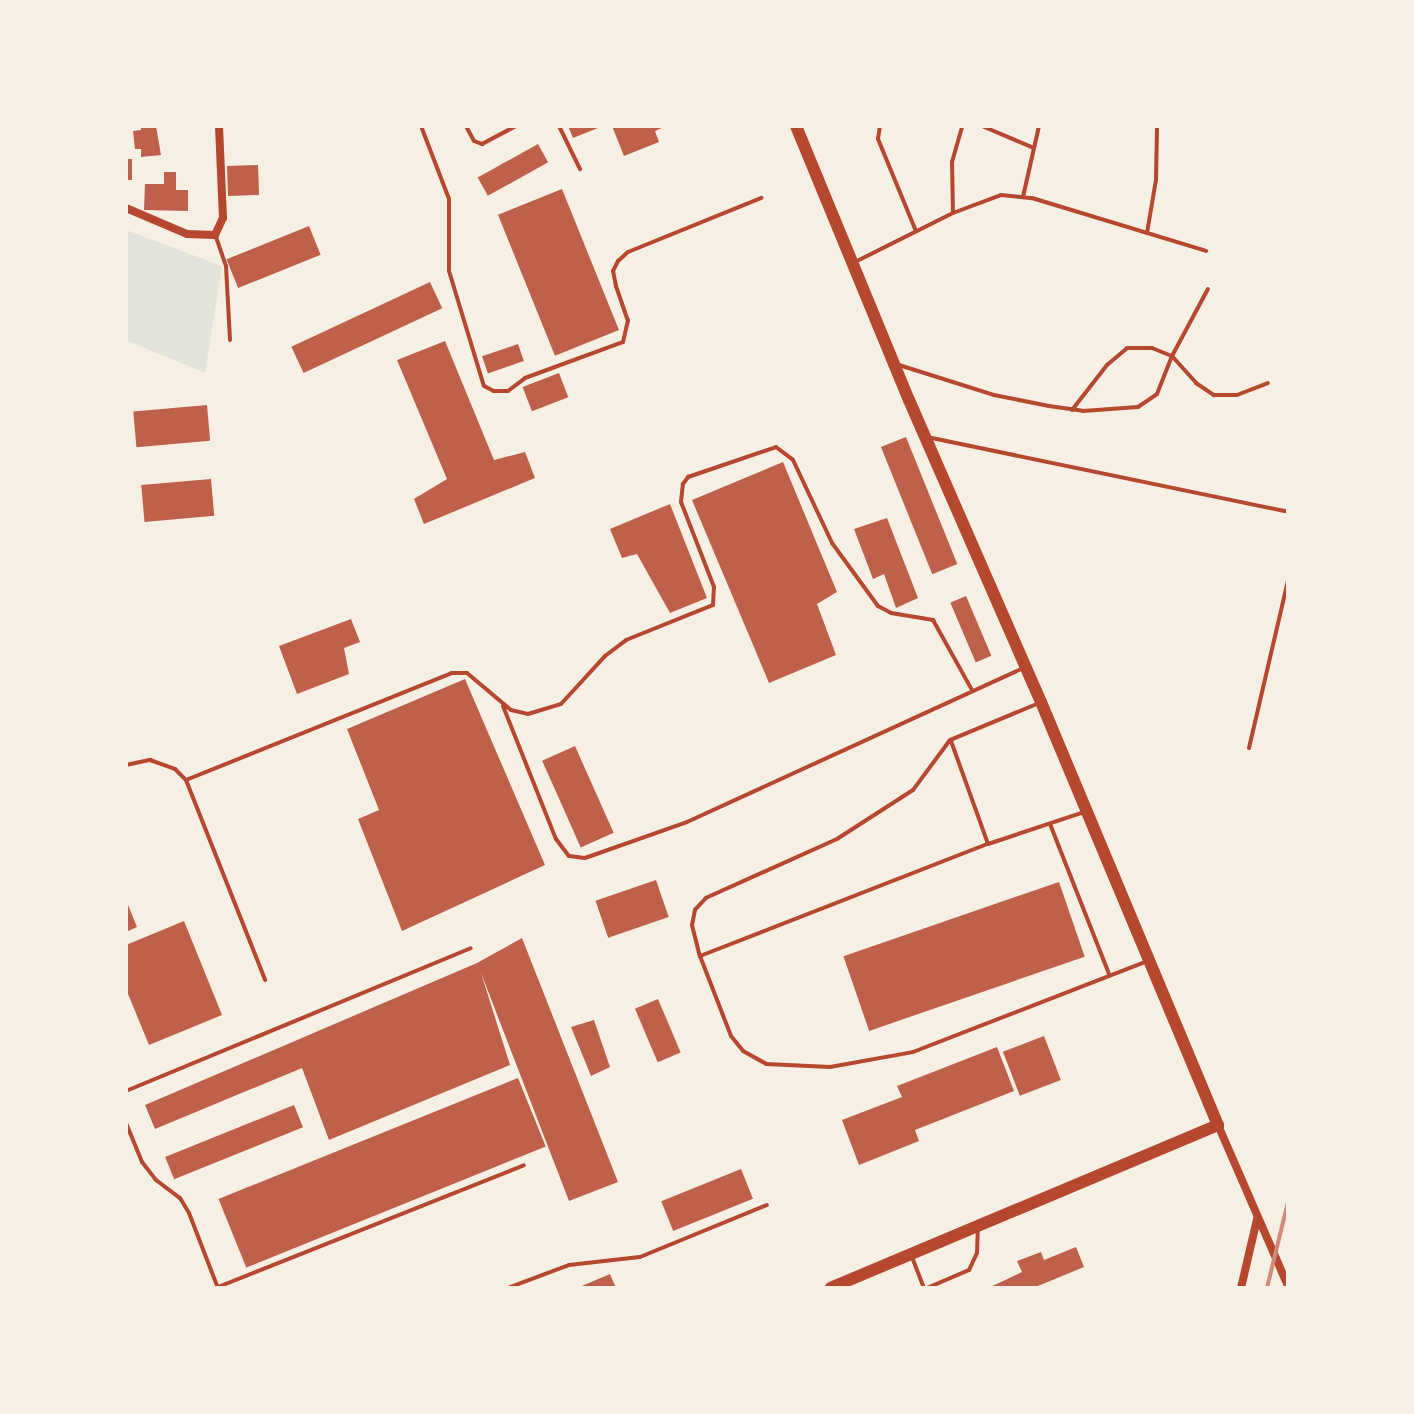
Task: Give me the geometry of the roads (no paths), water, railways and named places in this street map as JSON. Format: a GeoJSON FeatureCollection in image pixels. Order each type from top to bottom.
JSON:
{"type":"FeatureCollection","features":[{"type":"Feature","properties":{"kind":"main road"},"geometry":{"type":"LineString","coordinates":[[796,126],[893,363],[1041,702],[1218,1125],[978,1229],[831,1288]]}},
{"type":"Feature","properties":{"kind":"street"},"geometry":{"type":"LineString","coordinates":[[126,208],[187,234],[215,235],[223,218],[219,126]]}},
{"type":"Feature","properties":{"kind":"street"},"geometry":{"type":"LineString","coordinates":[[1218,1125],[1288,1286]]}},
{"type":"Feature","properties":{"kind":"street"},"geometry":{"type":"LineString","coordinates":[[1241,1288],[1257,1218]]}},
{"type":"Feature","properties":{"kind":"lane"},"geometry":{"type":"LineString","coordinates":[[421,126],[449,199],[449,271],[484,386],[494,391],[508,391],[525,378],[623,342],[628,321],[613,271],[618,261],[628,252],[761,198]]}},
{"type":"Feature","properties":{"kind":"lane"},"geometry":{"type":"LineString","coordinates":[[466,126],[474,141],[482,144],[516,126]]}},
{"type":"Feature","properties":{"kind":"lane"},"geometry":{"type":"LineString","coordinates":[[559,126],[580,169]]}},
{"type":"Feature","properties":{"kind":"lane"},"geometry":{"type":"LineString","coordinates":[[880,126],[878,139],[916,231]]}},
{"type":"Feature","properties":{"kind":"lane"},"geometry":{"type":"LineString","coordinates":[[953,213],[952,162],[962,126]]}},
{"type":"Feature","properties":{"kind":"lane"},"geometry":{"type":"LineString","coordinates":[[982,126],[1034,148]]}},
{"type":"Feature","properties":{"kind":"lane"},"geometry":{"type":"LineString","coordinates":[[1000,133],[1001,126]]}},
{"type":"Feature","properties":{"kind":"lane"},"geometry":{"type":"LineString","coordinates":[[1023,197],[1039,126]]}},
{"type":"Feature","properties":{"kind":"lane"},"geometry":{"type":"LineString","coordinates":[[1147,233],[1156,180],[1156,127]]}},
{"type":"Feature","properties":{"kind":"lane"},"geometry":{"type":"LineString","coordinates":[[852,263],[953,213],[1001,195],[1023,197],[1206,251]]}},
{"type":"Feature","properties":{"kind":"lane"},"geometry":{"type":"LineString","coordinates":[[215,235],[226,266],[230,340]]}},
{"type":"Feature","properties":{"kind":"lane"},"geometry":{"type":"LineString","coordinates":[[893,363],[994,395],[1072,410],[1138,407],[1157,394],[1172,356],[1208,289]]}},
{"type":"Feature","properties":{"kind":"lane"},"geometry":{"type":"LineString","coordinates":[[1072,410],[1107,365],[1127,348],[1152,348],[1172,356],[1196,383],[1214,395],[1237,395],[1268,383]]}},
{"type":"Feature","properties":{"kind":"lane"},"geometry":{"type":"LineString","coordinates":[[925,437],[1288,512]]}},
{"type":"Feature","properties":{"kind":"lane"},"geometry":{"type":"LineString","coordinates":[[186,780],[452,673],[467,673],[503,705],[528,714],[561,704],[605,656],[626,640],[713,605],[714,587],[681,502],[683,484],[688,477],[776,447],[793,460],[832,543],[878,606],[891,613],[933,620],[972,690]]}},
{"type":"Feature","properties":{"kind":"lane"},"geometry":{"type":"LineString","coordinates":[[1249,748],[1288,580]]}},
{"type":"Feature","properties":{"kind":"lane"},"geometry":{"type":"LineString","coordinates":[[503,705],[556,839],[569,856],[585,858],[687,822],[1026,667]]}},
{"type":"Feature","properties":{"kind":"lane"},"geometry":{"type":"LineString","coordinates":[[1041,702],[950,740],[913,790],[837,839],[706,898],[695,910],[692,925],[700,956],[731,1036],[743,1051],[766,1064],[817,1066],[913,1052],[1149,960]]}},
{"type":"Feature","properties":{"kind":"lane"},"geometry":{"type":"LineString","coordinates":[[950,740],[988,844]]}},
{"type":"Feature","properties":{"kind":"lane"},"geometry":{"type":"LineString","coordinates":[[126,765],[150,760],[175,769],[186,780],[265,980]]}},
{"type":"Feature","properties":{"kind":"lane"},"geometry":{"type":"LineString","coordinates":[[700,956],[988,844],[1087,811]]}},
{"type":"Feature","properties":{"kind":"lane"},"geometry":{"type":"LineString","coordinates":[[1050,824],[1110,976]]}},
{"type":"Feature","properties":{"kind":"lane"},"geometry":{"type":"LineString","coordinates":[[126,1091],[471,948]]}},
{"type":"Feature","properties":{"kind":"lane"},"geometry":{"type":"LineString","coordinates":[[126,1123],[142,1162],[156,1180],[180,1198],[189,1213],[218,1288],[524,1165]]}},
{"type":"Feature","properties":{"kind":"lane"},"geometry":{"type":"LineString","coordinates":[[508,1288],[569,1265],[640,1257],[767,1205]]}},
{"type":"Feature","properties":{"kind":"lane"},"geometry":{"type":"LineString","coordinates":[[911,1255],[926,1288],[969,1270],[977,1253],[978,1229]]}},
{"type":"Feature","properties":{"kind":"railway"},"geometry":{"type":"LineString","coordinates":[[1267,1288],[1288,1202]]}}]}
